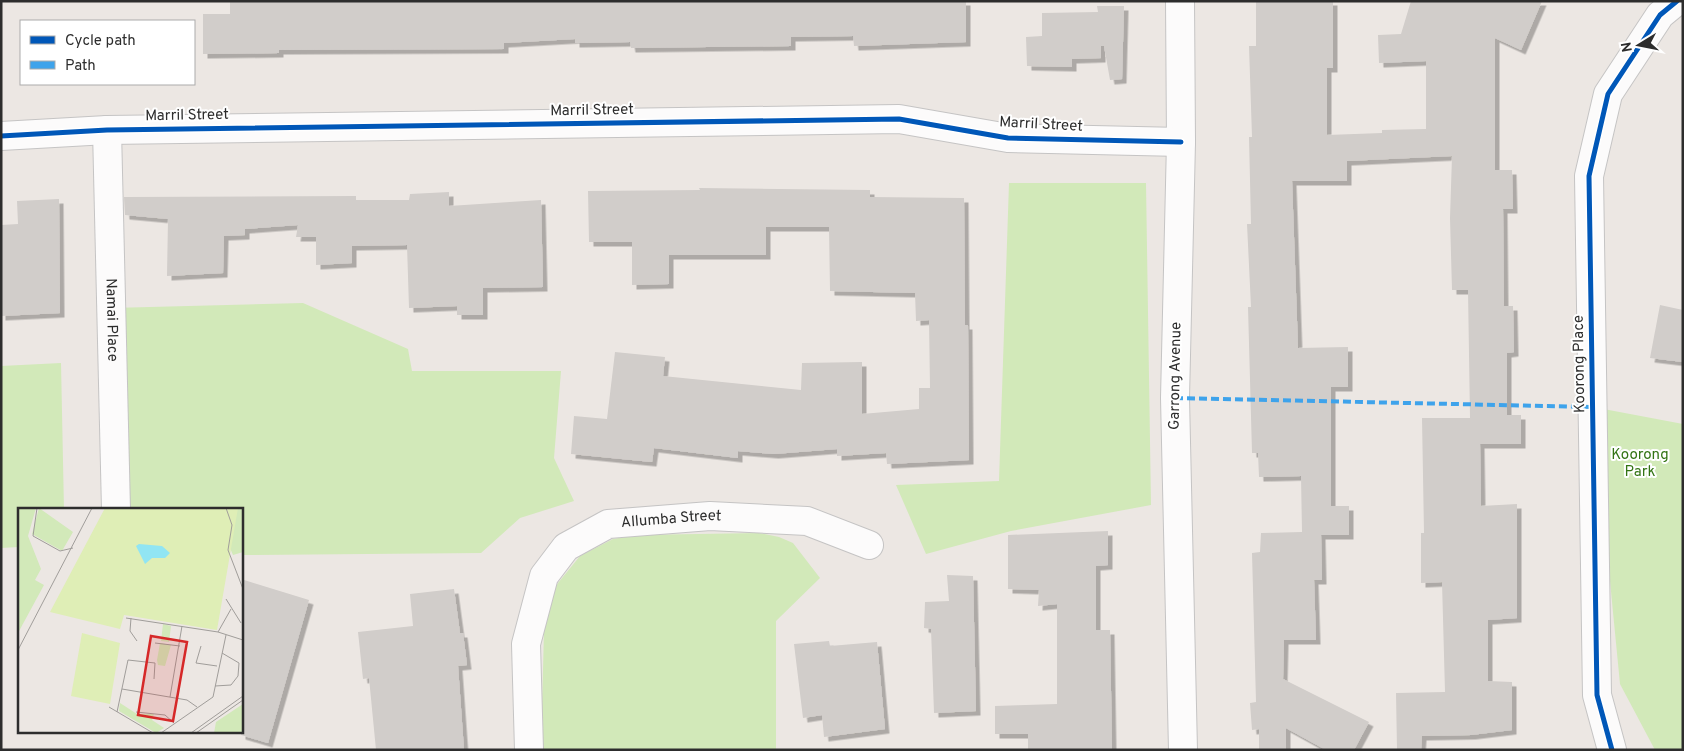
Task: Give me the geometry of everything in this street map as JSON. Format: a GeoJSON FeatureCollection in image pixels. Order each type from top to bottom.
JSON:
{"type":"FeatureCollection","features":[{"type":"Feature","properties":{"kind":"street","name":"Garrong Avenue"},"geometry":{"type":"LineString","coordinates":[[1180,1],[1181,142],[1175,398],[1183,750]]}},
{"type":"Feature","properties":{"kind":"street","name":"Koorong Place"},"geometry":{"type":"LineString","coordinates":[[1612,750],[1597,695],[1589,176],[1608,94],[1660,15],[1677,1]]}},
{"type":"Feature","properties":{"kind":"street","name":"Marril Street"},"geometry":{"type":"LineString","coordinates":[[1,136],[107,130],[899,119],[1008,138],[1181,142]]}},
{"type":"Feature","properties":{"kind":"street","name":"Namai Place"},"geometry":{"type":"LineString","coordinates":[[107,130],[116,508]]}},
{"type":"Feature","properties":{"kind":"street","name":"Allumba Street"},"geometry":{"type":"LineString","coordinates":[[529,750],[526,644],[544,576],[566,547],[608,524],[710,516],[807,521],[869,545]]}},
{"type":"Feature","properties":{"kind":"green space"},"geometry":{"type":"Polygon","coordinates":[[[1009,183],[1146,183],[1151,505],[1011,531],[926,554],[896,485],[999,481],[1009,183]]]}},
{"type":"Feature","properties":{"kind":"green space"},"geometry":{"type":"Polygon","coordinates":[[[303,303],[408,349],[412,371],[561,371],[554,458],[574,501],[520,518],[481,553],[242,555],[242,508],[118,508],[111,308],[303,303]]]}},
{"type":"Feature","properties":{"kind":"green space"},"geometry":{"type":"Polygon","coordinates":[[[61,363],[64,508],[18,508],[18,547],[1,548],[1,366],[61,363]]]}},
{"type":"Feature","properties":{"kind":"green space","name":"Koorong Park"},"geometry":{"type":"Polygon","coordinates":[[[1593,407],[1683,424],[1683,750],[1655,750],[1620,684],[1593,407]]]}},
{"type":"Feature","properties":{"kind":"green space"},"geometry":{"type":"Polygon","coordinates":[[[759,533],[779,537],[793,543],[820,578],[776,621],[776,750],[541,750],[544,630],[548,600],[558,583],[580,556],[613,539],[637,535],[759,533]]]}},
{"type":"Feature","properties":{"kind":"building"},"geometry":{"type":"Polygon","coordinates":[[[230,1],[966,1],[966,42],[854,46],[853,36],[791,37],[791,46],[631,48],[630,42],[575,43],[575,39],[504,43],[504,49],[279,50],[279,53],[203,54],[203,14],[230,14],[230,1]]]}},
{"type":"Feature","properties":{"kind":"building"},"geometry":{"type":"Polygon","coordinates":[[[1256,1],[1333,1],[1333,68],[1327,68],[1327,135],[1382,133],[1382,130],[1426,129],[1426,61],[1379,63],[1378,35],[1401,34],[1411,1],[1542,1],[1521,50],[1495,38],[1495,170],[1512,170],[1513,209],[1503,209],[1504,306],[1513,306],[1514,352],[1507,353],[1507,415],[1521,415],[1521,444],[1480,444],[1481,506],[1517,504],[1517,618],[1488,620],[1488,681],[1512,682],[1512,730],[1471,735],[1422,736],[1421,750],[1397,750],[1396,693],[1445,692],[1442,582],[1421,583],[1421,533],[1424,533],[1422,418],[1470,418],[1468,290],[1452,290],[1450,218],[1452,156],[1347,161],[1347,181],[1292,181],[1298,348],[1348,347],[1348,387],[1331,387],[1331,506],[1349,506],[1349,535],[1321,535],[1322,580],[1314,580],[1316,640],[1284,640],[1283,679],[1369,722],[1354,750],[1326,750],[1286,728],[1286,750],[1259,750],[1259,729],[1252,730],[1250,703],[1256,702],[1252,553],[1260,552],[1261,533],[1302,532],[1301,476],[1259,477],[1258,453],[1252,453],[1248,307],[1251,307],[1247,224],[1251,224],[1249,137],[1252,137],[1249,46],[1256,46],[1256,1]]]}},
{"type":"Feature","properties":{"kind":"building"},"geometry":{"type":"Polygon","coordinates":[[[1097,6],[1124,6],[1122,79],[1110,80],[1104,46],[1101,46],[1101,58],[1072,59],[1072,67],[1027,66],[1026,37],[1042,36],[1042,13],[1098,12],[1097,6]]]}},
{"type":"Feature","properties":{"kind":"building"},"geometry":{"type":"Polygon","coordinates":[[[699,188],[870,190],[870,197],[964,198],[965,325],[968,325],[969,460],[887,464],[886,453],[837,456],[837,449],[774,454],[738,451],[738,458],[654,448],[652,462],[571,454],[574,416],[607,419],[615,352],[665,357],[663,376],[801,390],[802,363],[862,362],[862,414],[919,409],[919,388],[930,388],[929,320],[916,321],[915,293],[830,291],[829,227],[766,227],[766,255],[669,255],[669,284],[632,285],[632,242],[589,242],[588,191],[700,190],[699,188]]]}},
{"type":"Feature","properties":{"kind":"building"},"geometry":{"type":"Polygon","coordinates":[[[449,192],[449,206],[541,200],[543,287],[483,288],[483,315],[457,315],[457,306],[409,308],[407,245],[352,246],[352,263],[316,265],[316,237],[296,237],[298,225],[245,229],[245,235],[224,236],[223,273],[167,276],[168,219],[125,215],[124,197],[356,196],[356,200],[409,200],[410,194],[449,192]]]}},
{"type":"Feature","properties":{"kind":"building"},"geometry":{"type":"Polygon","coordinates":[[[59,199],[60,313],[1,316],[1,225],[18,224],[17,201],[59,199]]]}},
{"type":"Feature","properties":{"kind":"building"},"geometry":{"type":"Polygon","coordinates":[[[1660,305],[1683,310],[1683,362],[1650,358],[1660,305]]]}},
{"type":"Feature","properties":{"kind":"building"},"geometry":{"type":"Polygon","coordinates":[[[1108,531],[1108,565],[1096,566],[1096,630],[1110,630],[1112,750],[1028,750],[1028,734],[995,734],[995,706],[1057,704],[1057,604],[1038,606],[1039,590],[1008,589],[1008,535],[1108,531]]]}},
{"type":"Feature","properties":{"kind":"building"},"geometry":{"type":"Polygon","coordinates":[[[947,575],[973,576],[976,711],[934,713],[931,629],[924,628],[925,602],[949,601],[947,575]]]}},
{"type":"Feature","properties":{"kind":"building"},"geometry":{"type":"Polygon","coordinates":[[[242,579],[309,600],[268,743],[241,735],[242,579]]]}},
{"type":"Feature","properties":{"kind":"building"},"geometry":{"type":"Polygon","coordinates":[[[454,589],[460,633],[463,633],[467,665],[458,666],[464,750],[376,750],[369,678],[363,679],[358,632],[413,626],[410,594],[454,589]]]}},
{"type":"Feature","properties":{"kind":"building"},"geometry":{"type":"Polygon","coordinates":[[[829,641],[830,646],[877,642],[885,729],[824,737],[822,715],[803,718],[794,644],[829,641]]]}},
{"type":"Feature","properties":{"kind":"marked path"},"geometry":{"type":"LineString","coordinates":[[1175,398],[1593,407]]}},
{"type":"Feature","properties":{"kind":"cycle path"},"geometry":{"type":"LineString","coordinates":[[1612,750],[1597,695],[1589,176],[1608,94],[1660,15],[1677,1]]}},
{"type":"Feature","properties":{"kind":"cycle path"},"geometry":{"type":"LineString","coordinates":[[1,136],[107,130],[899,119],[1008,138],[1181,142]]}}]}
